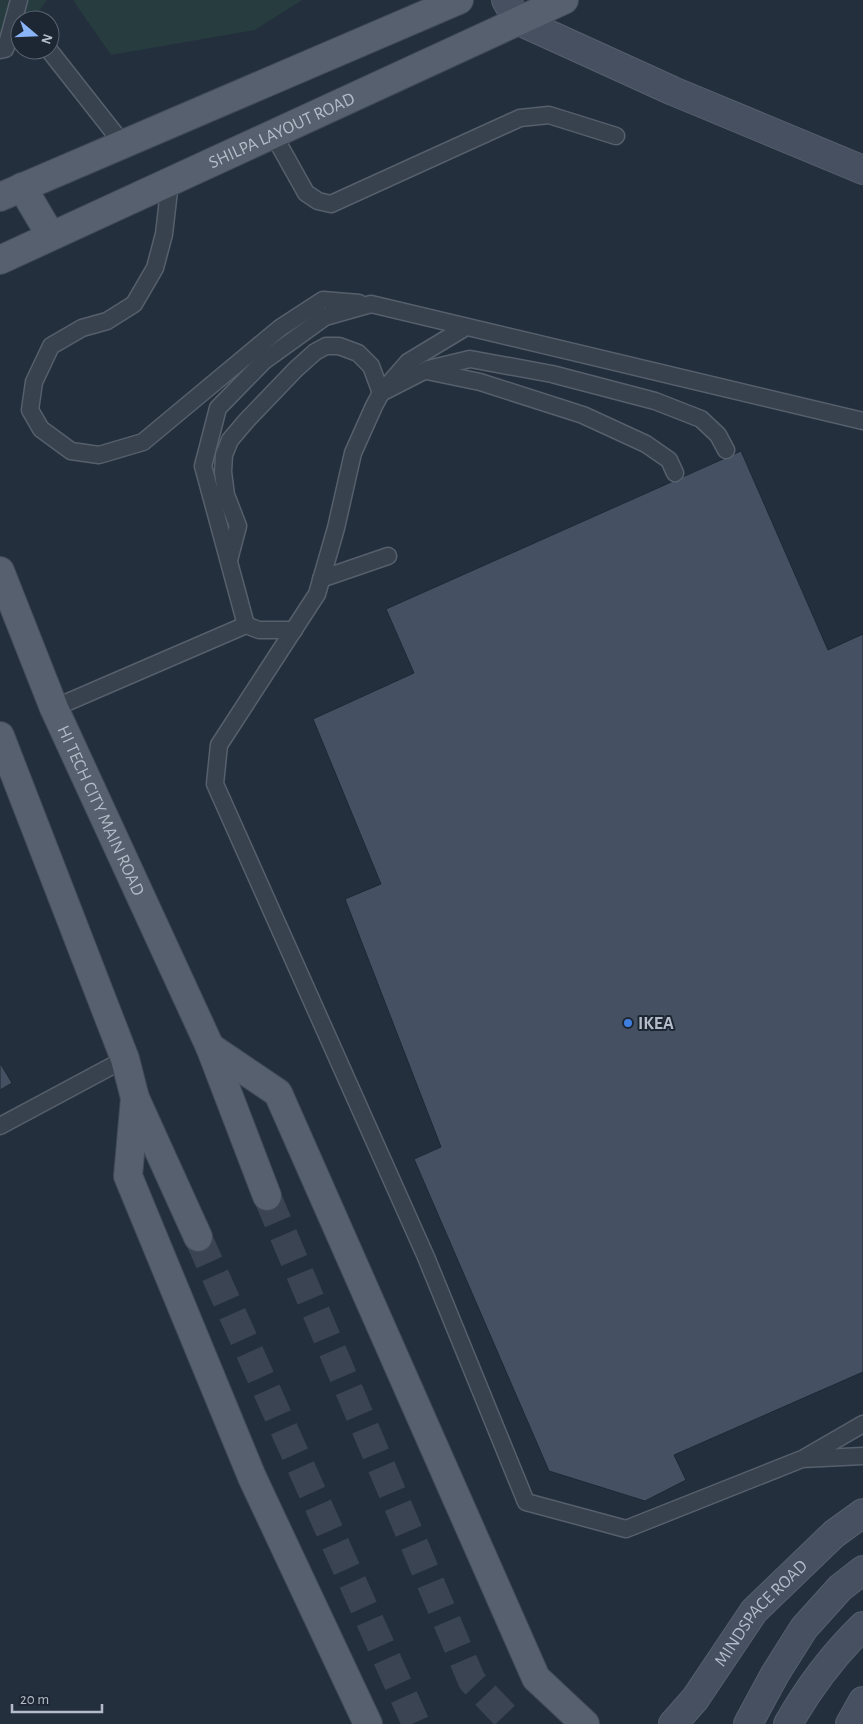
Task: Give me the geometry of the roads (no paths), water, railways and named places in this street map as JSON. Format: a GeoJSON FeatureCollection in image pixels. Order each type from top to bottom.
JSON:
{"type":"FeatureCollection","features":[{"type":"Feature","properties":{"kind":"main road"},"geometry":{"type":"LineString","coordinates":[[51,236],[11,192],[459,0]]}},
{"type":"Feature","properties":{"kind":"main road","name":"SHILPA LAYOUT ROAD"},"geometry":{"type":"LineString","coordinates":[[0,260],[273,134],[512,10],[564,0]]}},
{"type":"Feature","properties":{"kind":"main road"},"geometry":{"type":"LineString","coordinates":[[512,10],[673,91],[863,170]]}},
{"type":"Feature","properties":{"kind":"main road","name":"HI TECH CITY MAIN ROAD"},"geometry":{"type":"LineString","coordinates":[[0,572],[54,708],[210,1048],[267,1196]]}},
{"type":"Feature","properties":{"kind":"main road"},"geometry":{"type":"LineString","coordinates":[[0,736],[7,776],[125,1059],[134,1098],[198,1238]]}},
{"type":"Feature","properties":{"kind":"main road"},"geometry":{"type":"LineString","coordinates":[[210,1048],[278,1093],[536,1678],[585,1724]]}},
{"type":"Feature","properties":{"kind":"main road"},"geometry":{"type":"LineString","coordinates":[[134,1098],[128,1176],[252,1477],[368,1724]]}},
{"type":"Feature","properties":{"kind":"main road","name":"MINDSPACE ROAD"},"geometry":{"type":"LineString","coordinates":[[673,1724],[695,1699],[754,1611],[834,1534],[863,1513]]}},
{"type":"Feature","properties":{"kind":"main road"},"geometry":{"type":"LineString","coordinates":[[748,1724],[775,1674],[804,1628],[840,1588],[863,1570]]}},
{"type":"Feature","properties":{"kind":"main road"},"geometry":{"type":"LineString","coordinates":[[788,1724],[799,1704],[829,1665],[863,1626]]}},
{"type":"Feature","properties":{"kind":"main road"},"geometry":{"type":"LineString","coordinates":[[850,1724],[863,1701]]}},
{"type":"Feature","properties":{"kind":"lane"},"geometry":{"type":"LineString","coordinates":[[0,50],[5,49],[10,36]]}},
{"type":"Feature","properties":{"kind":"lane"},"geometry":{"type":"LineString","coordinates":[[57,60],[123,144]]}},
{"type":"Feature","properties":{"kind":"lane"},"geometry":{"type":"LineString","coordinates":[[273,134],[306,193],[318,200],[331,204],[520,118],[549,115],[616,136]]}},
{"type":"Feature","properties":{"kind":"lane"},"geometry":{"type":"LineString","coordinates":[[170,182],[164,234],[155,268],[134,304],[107,321],[82,328],[51,346],[34,382],[30,410],[41,429],[72,451],[99,455],[143,442],[280,328],[323,300],[371,304],[863,421]]}},
{"type":"Feature","properties":{"kind":"lane"},"geometry":{"type":"LineString","coordinates":[[246,625],[228,563],[204,466],[218,408],[264,361],[325,317],[371,304]]}},
{"type":"Feature","properties":{"kind":"lane"},"geometry":{"type":"LineString","coordinates":[[466,327],[408,362],[381,393],[353,453],[336,528],[317,594],[219,745],[215,784],[426,1257],[526,1502],[626,1529],[802,1459],[863,1424]]}},
{"type":"Feature","properties":{"kind":"lane"},"geometry":{"type":"LineString","coordinates":[[228,563],[238,526],[226,495],[223,472],[224,455],[230,440],[246,420],[296,369],[315,352],[326,346],[339,346],[358,354],[371,366],[381,393]]}},
{"type":"Feature","properties":{"kind":"lane"},"geometry":{"type":"LineString","coordinates":[[381,393],[425,370],[470,359],[552,374],[655,401],[701,419],[718,435],[726,450]]}},
{"type":"Feature","properties":{"kind":"lane"},"geometry":{"type":"LineString","coordinates":[[425,370],[480,382],[583,415],[646,444],[669,460],[675,473]]}},
{"type":"Feature","properties":{"kind":"lane"},"geometry":{"type":"LineString","coordinates":[[321,579],[388,556]]}},
{"type":"Feature","properties":{"kind":"lane"},"geometry":{"type":"LineString","coordinates":[[54,708],[246,625],[259,630],[294,630]]}},
{"type":"Feature","properties":{"kind":"lane"},"geometry":{"type":"LineString","coordinates":[[0,1126],[125,1059]]}},
{"type":"Feature","properties":{"kind":"lane"},"geometry":{"type":"LineString","coordinates":[[802,1459],[863,1456]]}},
{"type":"Feature","properties":{"kind":"tunnel"},"geometry":{"type":"LineString","coordinates":[[267,1196],[472,1681],[513,1724]]}},
{"type":"Feature","properties":{"kind":"tunnel"},"geometry":{"type":"LineString","coordinates":[[198,1237],[416,1724]]}},
{"type":"Feature","properties":{"kind":"place","name":"IKEA"},"geometry":{"type":"Point","coordinates":[628,1023]}}]}
